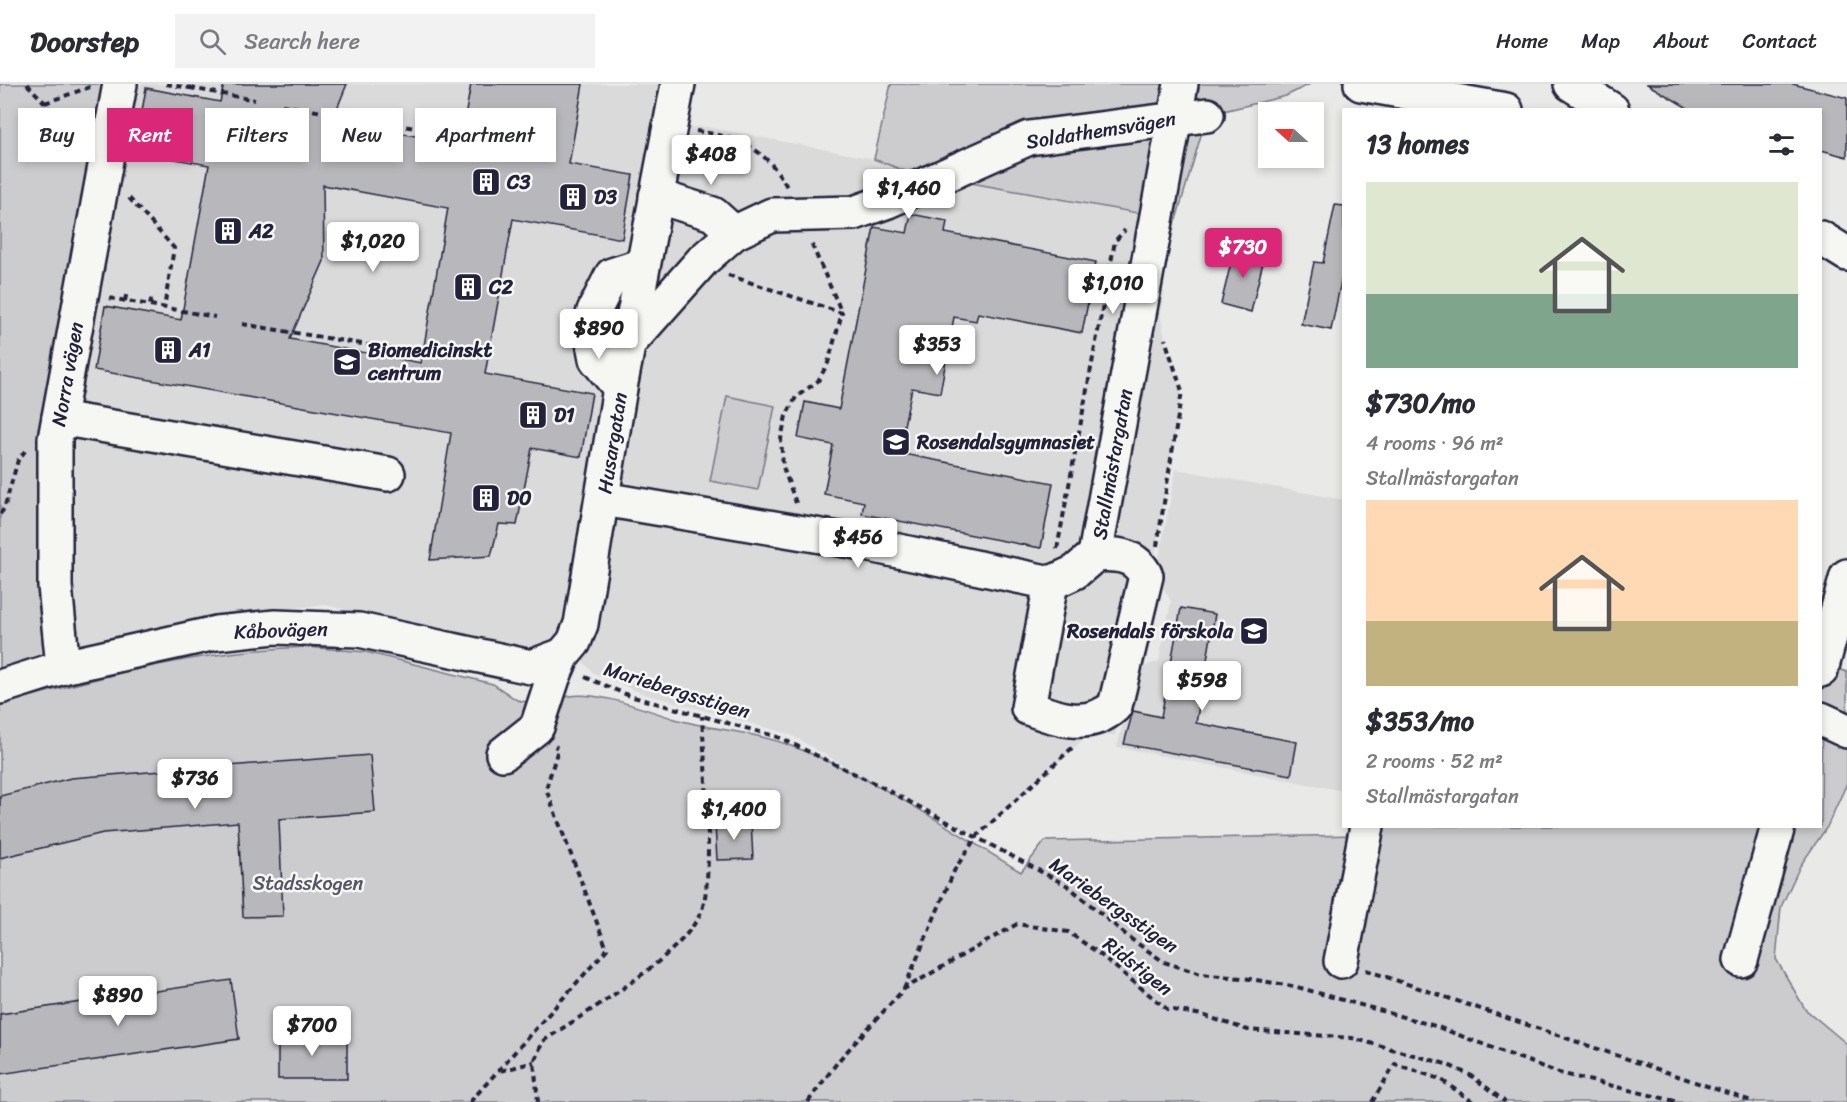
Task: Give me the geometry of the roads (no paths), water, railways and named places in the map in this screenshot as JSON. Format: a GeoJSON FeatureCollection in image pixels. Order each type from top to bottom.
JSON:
{"type":"FeatureCollection","features":[{"type":"Feature","properties":{"kind":"street","name":"Norra vägen"},"geometry":{"type":"LineString","coordinates":[[63,666],[55,586],[55,439],[120,84]]}},
{"type":"Feature","properties":{"kind":"street","name":"Husargatan"},"geometry":{"type":"LineString","coordinates":[[503,754],[537,727],[563,655],[574,642],[581,624],[628,343],[678,84]]}},
{"type":"Feature","properties":{"kind":"street","name":"Stallmästargatan"},"geometry":{"type":"LineString","coordinates":[[1051,583],[1075,572],[1095,555],[1181,84]]}},
{"type":"Feature","properties":{"kind":"street"},"geometry":{"type":"LineString","coordinates":[[1361,84],[1496,108]]}},
{"type":"Feature","properties":{"kind":"street"},"geometry":{"type":"LineString","coordinates":[[1507,108],[1510,84]]}},
{"type":"Feature","properties":{"kind":"street"},"geometry":{"type":"LineString","coordinates":[[1571,84],[1609,108]]}},
{"type":"Feature","properties":{"kind":"street","name":"Soldathemsvägen"},"geometry":{"type":"LineString","coordinates":[[628,343],[703,260],[734,233],[772,214],[854,213],[888,201],[1029,138],[1207,115]]}},
{"type":"Feature","properties":{"kind":"street"},"geometry":{"type":"LineString","coordinates":[[656,196],[713,214],[734,233]]}},
{"type":"Feature","properties":{"kind":"street"},"geometry":{"type":"LineString","coordinates":[[1822,239],[1847,254]]}},
{"type":"Feature","properties":{"kind":"street"},"geometry":{"type":"LineString","coordinates":[[620,388],[596,359],[590,326],[594,311],[612,276],[643,265]]}},
{"type":"Feature","properties":{"kind":"street"},"geometry":{"type":"LineString","coordinates":[[59,417],[388,474]]}},
{"type":"Feature","properties":{"kind":"street"},"geometry":{"type":"LineString","coordinates":[[603,499],[801,533],[1051,583],[1028,708],[1058,718],[1090,720],[1105,715],[1115,706],[1146,576],[1142,568],[1128,557],[1095,555]]}},
{"type":"Feature","properties":{"kind":"street"},"geometry":{"type":"LineString","coordinates":[[1822,666],[1847,576]]}},
{"type":"Feature","properties":{"kind":"street","name":"Kåbovägen"},"geometry":{"type":"LineString","coordinates":[[0,687],[63,666],[216,633],[275,627],[359,630],[531,668],[563,655]]}},
{"type":"Feature","properties":{"kind":"street"},"geometry":{"type":"LineString","coordinates":[[1822,719],[1847,731]]}},
{"type":"Feature","properties":{"kind":"street"},"geometry":{"type":"LineString","coordinates":[[1341,961],[1367,828]]}},
{"type":"Feature","properties":{"kind":"street"},"geometry":{"type":"LineString","coordinates":[[1741,960],[1777,828]]}},
{"type":"Feature","properties":{"kind":"place","name":"C3"},"geometry":{"type":"Point","coordinates":[486,182]}},
{"type":"Feature","properties":{"kind":"place","name":"D3"},"geometry":{"type":"Point","coordinates":[573,197]}},
{"type":"Feature","properties":{"kind":"place","name":"A2"},"geometry":{"type":"Point","coordinates":[228,231]}},
{"type":"Feature","properties":{"kind":"place","name":"C2"},"geometry":{"type":"Point","coordinates":[468,287]}},
{"type":"Feature","properties":{"kind":"place","name":"A1"},"geometry":{"type":"Point","coordinates":[168,350]}},
{"type":"Feature","properties":{"kind":"place","name":"Biomedicinskt centrum"},"geometry":{"type":"Point","coordinates":[347,362]}},
{"type":"Feature","properties":{"kind":"place","name":"D1"},"geometry":{"type":"Point","coordinates":[533,415]}},
{"type":"Feature","properties":{"kind":"place","name":"Rosendalsgymnasiet"},"geometry":{"type":"Point","coordinates":[896,442]}},
{"type":"Feature","properties":{"kind":"place","name":"D0"},"geometry":{"type":"Point","coordinates":[486,498]}},
{"type":"Feature","properties":{"kind":"place","name":"Rosendals förskola"},"geometry":{"type":"Point","coordinates":[1254,631]}},
{"type":"Feature","properties":{"kind":"park label","name":"Stadsskogen"},"geometry":{"type":"Point","coordinates":[308,883]}}]}
